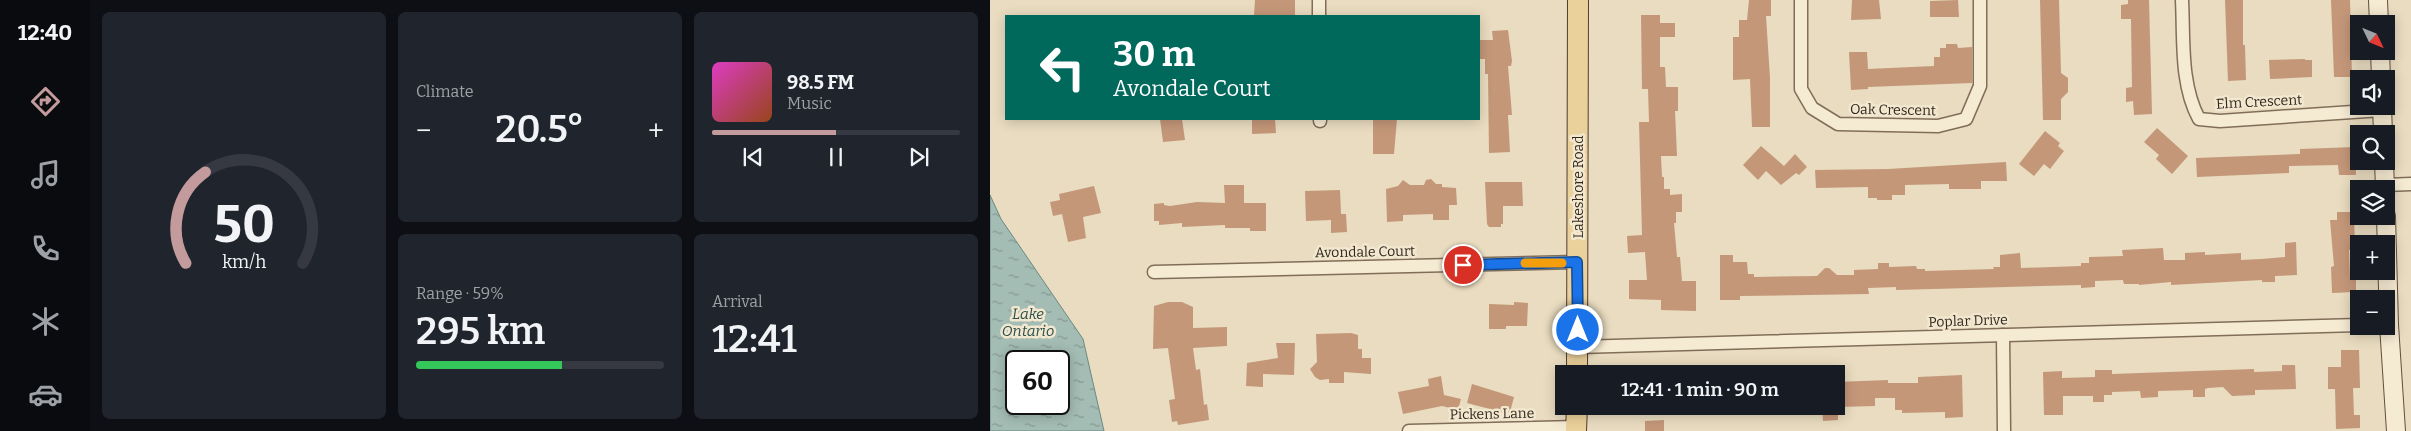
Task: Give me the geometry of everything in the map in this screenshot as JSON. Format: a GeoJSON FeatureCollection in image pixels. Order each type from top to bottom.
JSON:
{"type":"FeatureCollection","features":[{"type":"Feature","properties":{"kind":"main road","name":"Lakeshore Road"},"geometry":{"type":"LineString","coordinates":[[1577,365],[1578,0]]}},
{"type":"Feature","properties":{"kind":"main road"},"geometry":{"type":"LineString","coordinates":[[1576,415],[1576,429]]}},
{"type":"Feature","properties":{"kind":"street"},"geometry":{"type":"LineString","coordinates":[[1319,0],[1319,15]]}},
{"type":"Feature","properties":{"kind":"street","name":"Oak Crescent"},"geometry":{"type":"LineString","coordinates":[[1801,0],[1800,89],[1812,108],[1838,124],[1938,126],[1966,119],[1980,86],[1980,0]]}},
{"type":"Feature","properties":{"kind":"street","name":"Elm Crescent"},"geometry":{"type":"LineString","coordinates":[[2182,0],[2187,78],[2191,103],[2199,119],[2220,121],[2350,111]]}},
{"type":"Feature","properties":{"kind":"street"},"geometry":{"type":"LineString","coordinates":[[2378,0],[2379,15]]}},
{"type":"Feature","properties":{"kind":"street"},"geometry":{"type":"LineString","coordinates":[[2395,186],[2411,184]]}},
{"type":"Feature","properties":{"kind":"street"},"geometry":{"type":"LineString","coordinates":[[2386,225],[2387,290]]}},
{"type":"Feature","properties":{"kind":"street","name":"Avondale Court"},"geometry":{"type":"LineString","coordinates":[[1154,272],[1577,262]]}},
{"type":"Feature","properties":{"kind":"street","name":"Poplar Drive"},"geometry":{"type":"LineString","coordinates":[[1578,347],[2350,325]]}},
{"type":"Feature","properties":{"kind":"street"},"geometry":{"type":"LineString","coordinates":[[2003,335],[2004,431]]}},
{"type":"Feature","properties":{"kind":"street"},"geometry":{"type":"LineString","coordinates":[[2389,335],[2396,431]]}},
{"type":"Feature","properties":{"kind":"street","name":"Pickens Lane"},"geometry":{"type":"LineString","coordinates":[[1409,431],[1576,429]]}},
{"type":"Feature","properties":{"kind":"water","name":"Lake Ontario"},"geometry":{"type":"Polygon","coordinates":[[[990,195],[1001,219],[1083,339],[1104,431],[990,431],[990,195]]]}},
{"type":"Feature","properties":{"kind":"building"},"geometry":{"type":"Polygon","coordinates":[[[1255,0],[1295,0],[1295,15],[1254,15],[1255,0]]]}},
{"type":"Feature","properties":{"kind":"building"},"geometry":{"type":"Polygon","coordinates":[[[1749,0],[1771,0],[1771,16],[1766,16],[1770,78],[1770,127],[1752,127],[1750,79],[1733,80],[1733,37],[1739,37],[1739,20],[1747,20],[1749,0]]]}},
{"type":"Feature","properties":{"kind":"building"},"geometry":{"type":"Polygon","coordinates":[[[1852,0],[1879,0],[1881,19],[1851,20],[1852,0]]]}},
{"type":"Feature","properties":{"kind":"building"},"geometry":{"type":"Polygon","coordinates":[[[1958,0],[1959,17],[1930,17],[1930,1],[1958,0]]]}},
{"type":"Feature","properties":{"kind":"building"},"geometry":{"type":"Polygon","coordinates":[[[2040,0],[2059,0],[2061,73],[2068,78],[2068,92],[2061,99],[2061,120],[2043,120],[2040,0]]]}},
{"type":"Feature","properties":{"kind":"building"},"geometry":{"type":"Polygon","coordinates":[[[2128,0],[2149,0],[2152,114],[2134,115],[2133,101],[2126,102],[2126,88],[2132,87],[2131,19],[2121,19],[2121,5],[2128,4],[2128,0]]]}},
{"type":"Feature","properties":{"kind":"building"},"geometry":{"type":"Polygon","coordinates":[[[2225,0],[2243,0],[2243,45],[2245,45],[2246,80],[2228,81],[2225,0]]]}},
{"type":"Feature","properties":{"kind":"building"},"geometry":{"type":"Polygon","coordinates":[[[2331,0],[2350,0],[2350,60],[2352,60],[2352,70],[2350,70],[2350,77],[2334,77],[2331,0]]]}},
{"type":"Feature","properties":{"kind":"building"},"geometry":{"type":"Polygon","coordinates":[[[1641,15],[1660,15],[1660,23],[1675,23],[1675,37],[1660,37],[1660,67],[1665,67],[1666,87],[1678,87],[1678,111],[1675,111],[1677,156],[1661,156],[1662,177],[1664,177],[1664,189],[1670,189],[1670,195],[1682,194],[1682,212],[1676,212],[1676,223],[1674,223],[1677,257],[1680,257],[1682,281],[1696,281],[1696,311],[1661,310],[1661,300],[1629,299],[1629,280],[1647,280],[1645,252],[1628,253],[1627,236],[1642,235],[1639,122],[1649,122],[1648,89],[1642,89],[1641,15]]]}},
{"type":"Feature","properties":{"kind":"building"},"geometry":{"type":"Polygon","coordinates":[[[1508,30],[1512,61],[1511,66],[1508,66],[1512,115],[1508,115],[1510,152],[1489,153],[1488,74],[1485,74],[1485,59],[1480,59],[1480,40],[1493,40],[1492,31],[1508,30]]]}},
{"type":"Feature","properties":{"kind":"building"},"geometry":{"type":"Polygon","coordinates":[[[1946,44],[1957,44],[1958,48],[1972,47],[1972,83],[1868,87],[1868,89],[1851,90],[1849,52],[1867,52],[1868,69],[1934,66],[1934,57],[1940,57],[1940,48],[1946,48],[1946,44]]]}},
{"type":"Feature","properties":{"kind":"building"},"geometry":{"type":"Polygon","coordinates":[[[2269,60],[2312,60],[2312,77],[2270,79],[2269,60]]]}},
{"type":"Feature","properties":{"kind":"building"},"geometry":{"type":"Polygon","coordinates":[[[1160,120],[1182,120],[1185,140],[1163,142],[1160,120]]]}},
{"type":"Feature","properties":{"kind":"building"},"geometry":{"type":"Polygon","coordinates":[[[1252,120],[1275,120],[1276,133],[1252,134],[1252,120]]]}},
{"type":"Feature","properties":{"kind":"building"},"geometry":{"type":"Polygon","coordinates":[[[1373,120],[1397,120],[1394,154],[1373,154],[1373,120]]]}},
{"type":"Feature","properties":{"kind":"building"},"geometry":{"type":"Polygon","coordinates":[[[2157,128],[2188,156],[2172,174],[2156,159],[2159,155],[2144,142],[2157,128]]]}},
{"type":"Feature","properties":{"kind":"building"},"geometry":{"type":"Polygon","coordinates":[[[2045,131],[2060,143],[2058,146],[2064,151],[2050,169],[2044,164],[2034,176],[2019,164],[2045,131]]]}},
{"type":"Feature","properties":{"kind":"building"},"geometry":{"type":"Polygon","coordinates":[[[1761,146],[1784,166],[1795,154],[1807,167],[1799,175],[1796,173],[1781,185],[1766,171],[1758,180],[1743,165],[1761,146]]]}},
{"type":"Feature","properties":{"kind":"building"},"geometry":{"type":"Polygon","coordinates":[[[2350,147],[2350,170],[2356,170],[2356,175],[2339,175],[2338,165],[2289,166],[2289,173],[2197,177],[2196,158],[2300,154],[2300,149],[2350,147]]]}},
{"type":"Feature","properties":{"kind":"building"},"geometry":{"type":"Polygon","coordinates":[[[2006,162],[2007,181],[1981,181],[1981,189],[1949,189],[1949,184],[1905,185],[1905,195],[1892,195],[1892,200],[1877,200],[1877,198],[1868,198],[1868,187],[1816,188],[1815,170],[1888,169],[2006,162]]]}},
{"type":"Feature","properties":{"kind":"building"},"geometry":{"type":"Polygon","coordinates":[[[1431,179],[1436,184],[1442,184],[1442,187],[1456,188],[1457,205],[1449,205],[1449,220],[1433,220],[1433,214],[1403,215],[1403,221],[1387,222],[1386,189],[1398,186],[1403,180],[1410,185],[1424,185],[1426,180],[1431,179]]]}},
{"type":"Feature","properties":{"kind":"building"},"geometry":{"type":"Polygon","coordinates":[[[1485,182],[1522,182],[1523,206],[1503,206],[1503,224],[1501,224],[1501,227],[1489,227],[1487,224],[1485,182]]]}},
{"type":"Feature","properties":{"kind":"building"},"geometry":{"type":"Polygon","coordinates":[[[1224,185],[1244,185],[1244,203],[1266,203],[1266,231],[1250,231],[1250,228],[1225,228],[1225,225],[1182,227],[1182,223],[1159,225],[1159,221],[1154,221],[1154,204],[1164,203],[1164,205],[1170,206],[1197,202],[1225,203],[1224,185]]]}},
{"type":"Feature","properties":{"kind":"building"},"geometry":{"type":"Polygon","coordinates":[[[1094,186],[1101,213],[1083,217],[1086,238],[1068,242],[1062,214],[1053,216],[1050,202],[1060,200],[1059,194],[1094,186]]]}},
{"type":"Feature","properties":{"kind":"building"},"geometry":{"type":"Polygon","coordinates":[[[1340,190],[1341,214],[1346,214],[1347,232],[1331,233],[1331,220],[1306,221],[1305,191],[1340,190]]]}},
{"type":"Feature","properties":{"kind":"building"},"geometry":{"type":"Polygon","coordinates":[[[2337,212],[2350,212],[2350,225],[2354,225],[2355,235],[2350,235],[2349,250],[2350,280],[2356,280],[2356,290],[2350,290],[2350,292],[2332,293],[2331,267],[2334,266],[2330,220],[2337,220],[2337,212]]]}},
{"type":"Feature","properties":{"kind":"building"},"geometry":{"type":"Polygon","coordinates":[[[2296,242],[2297,275],[2275,276],[2275,282],[2262,282],[2262,280],[2171,285],[2171,282],[2139,285],[2124,284],[2123,280],[2095,281],[2095,287],[2081,288],[2081,285],[1896,290],[1896,287],[1868,288],[1869,294],[1740,296],[1740,300],[1720,300],[1720,255],[1733,255],[1733,262],[1747,262],[1748,274],[1754,274],[1754,277],[1817,276],[1825,268],[1829,268],[1837,275],[1854,275],[1854,270],[1878,269],[1878,263],[1889,263],[1889,267],[1916,266],[1917,269],[1925,269],[1925,271],[1994,269],[1993,267],[2000,267],[2000,255],[2020,253],[2021,268],[2081,266],[2081,263],[2089,263],[2089,257],[2123,256],[2122,250],[2163,248],[2164,260],[2185,260],[2185,253],[2205,252],[2205,255],[2241,253],[2241,260],[2261,259],[2285,257],[2285,243],[2296,242]]]}},
{"type":"Feature","properties":{"kind":"building"},"geometry":{"type":"Polygon","coordinates":[[[1168,302],[1182,302],[1193,307],[1193,328],[1227,327],[1227,346],[1193,348],[1196,370],[1200,369],[1204,405],[1207,404],[1209,420],[1178,425],[1177,421],[1172,422],[1169,400],[1175,399],[1168,348],[1153,349],[1154,306],[1168,302]]]}},
{"type":"Feature","properties":{"kind":"building"},"geometry":{"type":"Polygon","coordinates":[[[1514,302],[1528,303],[1527,326],[1506,326],[1506,329],[1489,329],[1489,304],[1514,305],[1514,302]]]}},
{"type":"Feature","properties":{"kind":"building"},"geometry":{"type":"Polygon","coordinates":[[[1351,333],[1358,335],[1358,349],[1362,349],[1362,358],[1371,358],[1371,374],[1344,372],[1344,383],[1329,383],[1329,379],[1320,380],[1315,377],[1310,369],[1317,362],[1316,334],[1351,333]]]}},
{"type":"Feature","properties":{"kind":"building"},"geometry":{"type":"Polygon","coordinates":[[[1276,343],[1295,343],[1294,375],[1263,374],[1263,387],[1246,386],[1247,363],[1278,358],[1276,343]]]}},
{"type":"Feature","properties":{"kind":"building"},"geometry":{"type":"Polygon","coordinates":[[[2341,350],[2359,350],[2360,388],[2353,388],[2354,415],[2360,415],[2360,428],[2336,429],[2335,389],[2328,389],[2328,367],[2341,367],[2341,350]]]}},
{"type":"Feature","properties":{"kind":"building"},"geometry":{"type":"Polygon","coordinates":[[[2282,365],[2295,365],[2296,389],[2255,390],[2255,395],[2232,396],[2223,387],[2208,388],[2205,389],[2205,397],[2193,397],[2193,390],[2158,391],[2158,397],[2141,398],[2140,391],[2112,392],[2112,395],[2104,395],[2104,402],[2093,402],[2093,396],[2063,396],[2063,415],[2044,415],[2043,372],[2062,371],[2062,378],[2095,377],[2095,370],[2112,370],[2112,374],[2254,369],[2254,372],[2282,371],[2282,365]]]}},
{"type":"Feature","properties":{"kind":"building"},"geometry":{"type":"Polygon","coordinates":[[[1962,375],[1963,417],[1945,418],[1945,412],[1902,413],[1902,410],[1895,410],[1895,398],[1875,398],[1875,406],[1845,407],[1845,382],[1888,380],[1888,383],[1918,383],[1918,377],[1962,375]]]}},
{"type":"Feature","properties":{"kind":"building"},"geometry":{"type":"Polygon","coordinates":[[[1441,376],[1444,395],[1461,399],[1458,410],[1442,406],[1403,414],[1398,392],[1429,386],[1428,379],[1441,376]]]}},
{"type":"Feature","properties":{"kind":"building"},"geometry":{"type":"Polygon","coordinates":[[[1472,384],[1514,397],[1510,412],[1506,411],[1505,413],[1467,403],[1472,384]]]}},
{"type":"Feature","properties":{"kind":"building"},"geometry":{"type":"Polygon","coordinates":[[[1823,415],[1838,415],[1838,420],[1823,421],[1823,415]]]}},
{"type":"Feature","properties":{"kind":"building"},"geometry":{"type":"Polygon","coordinates":[[[1664,420],[1664,431],[1645,431],[1645,421],[1664,420]]]}},
{"type":"Feature","properties":{"kind":"slow traffic"},"geometry":{"type":"LineString","coordinates":[[1525,263],[1562,263]]}},
{"type":"Feature","properties":{"kind":"route"},"geometry":{"type":"LineString","coordinates":[[1463,265],[1577,262],[1578,330]]}}]}
